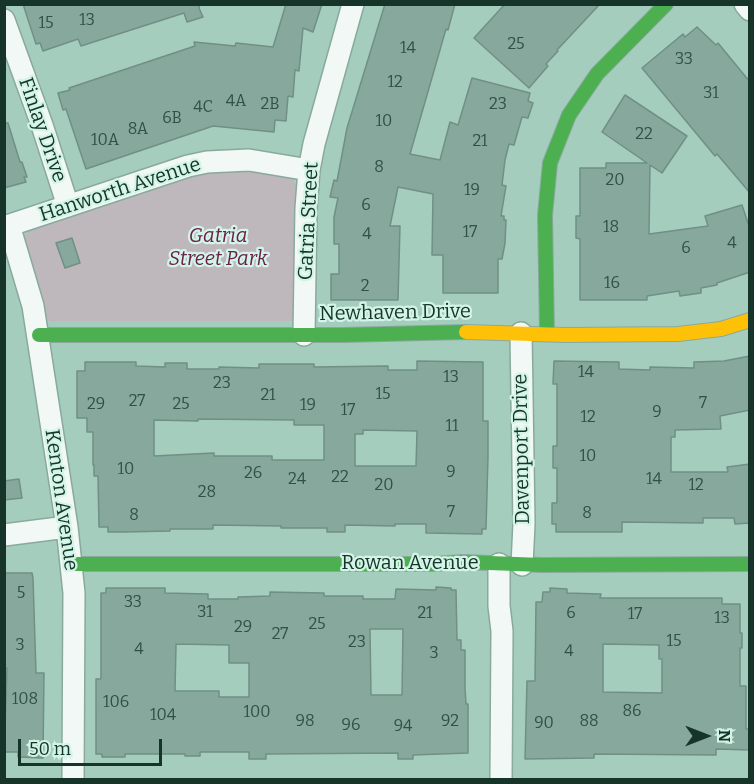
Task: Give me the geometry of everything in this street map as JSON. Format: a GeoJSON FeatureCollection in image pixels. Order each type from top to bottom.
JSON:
{"type":"FeatureCollection","features":[{"type":"Feature","properties":{"kind":"street","name":"Gatria Street"},"geometry":{"type":"LineString","coordinates":[[304,335],[306,208],[309,170],[314,144],[353,4]]}},
{"type":"Feature","properties":{"kind":"street"},"geometry":{"type":"LineString","coordinates":[[547,334],[545,215],[550,163],[569,115],[597,74],[666,4]]}},
{"type":"Feature","properties":{"kind":"street"},"geometry":{"type":"LineString","coordinates":[[745,4],[750,10]]}},
{"type":"Feature","properties":{"kind":"street","name":"Finlay Drive"},"geometry":{"type":"LineString","coordinates":[[4,20],[68,206]]}},
{"type":"Feature","properties":{"kind":"street","name":"Hanworth Avenue"},"geometry":{"type":"LineString","coordinates":[[7,226],[188,166],[207,162],[242,160],[309,170]]}},
{"type":"Feature","properties":{"kind":"street","name":"Kenton Avenue"},"geometry":{"type":"LineString","coordinates":[[7,226],[27,283],[39,335],[67,527],[74,592],[73,780]]}},
{"type":"Feature","properties":{"kind":"street","name":"Newhaven Drive"},"geometry":{"type":"LineString","coordinates":[[39,335],[304,335],[484,331],[547,334],[678,334],[721,329],[750,320]]}},
{"type":"Feature","properties":{"kind":"street","name":"Davenport Drive"},"geometry":{"type":"LineString","coordinates":[[521,333],[524,524],[522,565]]}},
{"type":"Feature","properties":{"kind":"street"},"geometry":{"type":"LineString","coordinates":[[4,536],[67,527]]}},
{"type":"Feature","properties":{"kind":"street","name":"Rowan Avenue"},"geometry":{"type":"LineString","coordinates":[[71,564],[434,564],[463,562],[522,565],[750,564]]}},
{"type":"Feature","properties":{"kind":"street"},"geometry":{"type":"LineString","coordinates":[[499,564],[499,606],[502,632],[501,780]]}},
{"type":"Feature","properties":{"kind":"green space","name":"Gatria Street Park"},"geometry":{"type":"Polygon","coordinates":[[[237,167],[291,176],[297,186],[295,316],[292,321],[49,321],[44,315],[24,243],[31,227],[184,175],[237,167]]]}},
{"type":"Feature","properties":{"kind":"building"},"geometry":{"type":"Polygon","coordinates":[[[23,4],[200,4],[199,8],[203,17],[187,22],[184,13],[81,46],[78,39],[43,51],[40,43],[36,44],[23,4]]]}},
{"type":"Feature","properties":{"kind":"building"},"geometry":{"type":"Polygon","coordinates":[[[286,4],[322,4],[313,32],[303,28],[299,71],[295,70],[293,97],[288,96],[286,121],[275,120],[274,132],[213,126],[86,169],[66,109],[63,110],[58,93],[195,46],[194,42],[273,47],[286,4]]]}},
{"type":"Feature","properties":{"kind":"building"},"geometry":{"type":"Polygon","coordinates":[[[385,4],[455,4],[410,154],[440,160],[450,122],[458,125],[472,78],[530,93],[528,101],[533,103],[528,118],[522,117],[514,145],[509,144],[505,160],[502,185],[506,186],[501,216],[504,216],[506,220],[505,243],[502,259],[498,259],[498,293],[443,293],[443,255],[432,255],[433,194],[398,187],[390,226],[400,226],[398,300],[331,300],[331,274],[339,274],[339,244],[334,244],[334,217],[338,198],[330,197],[334,180],[337,181],[347,128],[385,4]]]}},
{"type":"Feature","properties":{"kind":"building"},"geometry":{"type":"Polygon","coordinates":[[[505,4],[600,4],[557,50],[546,64],[548,66],[529,88],[474,38],[505,4]]]}},
{"type":"Feature","properties":{"kind":"building"},"geometry":{"type":"Polygon","coordinates":[[[697,27],[716,45],[718,43],[750,82],[750,193],[717,154],[715,156],[642,68],[683,34],[685,37],[697,27]]]}},
{"type":"Feature","properties":{"kind":"building"},"geometry":{"type":"Polygon","coordinates":[[[625,95],[687,136],[662,173],[650,165],[649,234],[708,226],[705,216],[742,205],[750,229],[750,272],[717,283],[717,285],[701,288],[701,293],[680,296],[679,291],[647,296],[647,300],[580,300],[580,239],[576,238],[576,216],[580,216],[580,168],[606,168],[606,163],[647,163],[602,132],[625,95]]]}},
{"type":"Feature","properties":{"kind":"building"},"geometry":{"type":"Polygon","coordinates":[[[4,123],[8,123],[27,177],[24,177],[26,182],[4,188],[4,123]]]}},
{"type":"Feature","properties":{"kind":"building"},"geometry":{"type":"Polygon","coordinates":[[[72,238],[80,263],[65,268],[56,243],[72,238]]]}},
{"type":"Feature","properties":{"kind":"building"},"geometry":{"type":"Polygon","coordinates":[[[750,356],[750,410],[720,416],[721,429],[675,430],[675,437],[671,437],[671,472],[728,472],[727,467],[750,464],[750,523],[735,524],[734,518],[703,518],[703,523],[622,522],[622,532],[556,532],[556,524],[552,524],[552,503],[557,503],[557,468],[553,468],[553,446],[557,446],[557,384],[553,384],[554,361],[619,362],[619,369],[650,370],[650,367],[694,368],[694,362],[724,361],[750,356]]]}},
{"type":"Feature","properties":{"kind":"building"},"geometry":{"type":"Polygon","coordinates":[[[417,361],[483,362],[483,421],[488,421],[488,457],[486,529],[482,529],[482,534],[426,533],[426,524],[345,525],[345,532],[327,532],[327,528],[213,525],[213,529],[108,532],[108,527],[99,527],[98,476],[94,476],[93,432],[87,432],[87,418],[77,418],[77,371],[85,371],[85,362],[136,362],[136,366],[165,367],[165,363],[187,363],[187,369],[259,368],[259,364],[314,364],[314,367],[388,366],[388,370],[417,370],[417,361]],[[198,419],[198,421],[154,420],[154,456],[214,453],[214,456],[272,456],[272,460],[324,460],[324,425],[294,425],[294,420],[198,419]],[[363,430],[363,434],[355,434],[355,466],[416,466],[417,431],[363,430]]]}},
{"type":"Feature","properties":{"kind":"building"},"geometry":{"type":"Polygon","coordinates":[[[19,479],[22,498],[4,500],[4,481],[19,479]]]}},
{"type":"Feature","properties":{"kind":"building"},"geometry":{"type":"Polygon","coordinates":[[[4,573],[32,573],[36,673],[44,673],[43,758],[18,757],[18,752],[4,752],[7,668],[5,668],[4,657],[4,573]]]}},
{"type":"Feature","properties":{"kind":"building"},"geometry":{"type":"Polygon","coordinates":[[[436,587],[456,590],[457,640],[461,640],[461,650],[465,650],[468,753],[413,755],[413,759],[398,759],[398,753],[266,754],[266,759],[249,759],[249,752],[200,752],[200,756],[125,754],[125,757],[102,757],[102,754],[96,754],[96,679],[101,679],[101,593],[106,593],[106,588],[165,588],[165,593],[208,594],[208,599],[270,596],[270,592],[324,593],[324,596],[395,599],[396,589],[436,590],[436,587]],[[370,629],[371,695],[402,695],[403,629],[370,629]],[[176,644],[175,691],[219,691],[219,697],[249,697],[249,663],[229,663],[229,645],[176,644]]]}},
{"type":"Feature","properties":{"kind":"building"},"geometry":{"type":"Polygon","coordinates":[[[550,588],[567,589],[567,593],[601,594],[600,598],[722,598],[722,604],[740,604],[742,648],[740,648],[740,686],[746,686],[746,729],[750,729],[750,750],[716,749],[716,755],[594,754],[594,758],[525,759],[527,681],[535,681],[536,602],[542,602],[543,592],[550,592],[550,588]],[[603,644],[603,692],[662,693],[662,659],[659,659],[659,645],[603,644]]]}},
{"type":"Feature","properties":{"kind":"traffic: fast"},"geometry":{"type":"LineString","coordinates":[[547,334],[545,215],[550,163],[569,115],[597,74],[666,4]]}},
{"type":"Feature","properties":{"kind":"traffic: fast"},"geometry":{"type":"LineString","coordinates":[[39,335],[343,335],[466,332]]}},
{"type":"Feature","properties":{"kind":"traffic: fast"},"geometry":{"type":"LineString","coordinates":[[71,564],[434,564],[463,562],[542,565],[750,564]]}},
{"type":"Feature","properties":{"kind":"traffic: slow"},"geometry":{"type":"LineString","coordinates":[[466,332],[566,335],[678,334],[721,329],[750,320]]}}]}
